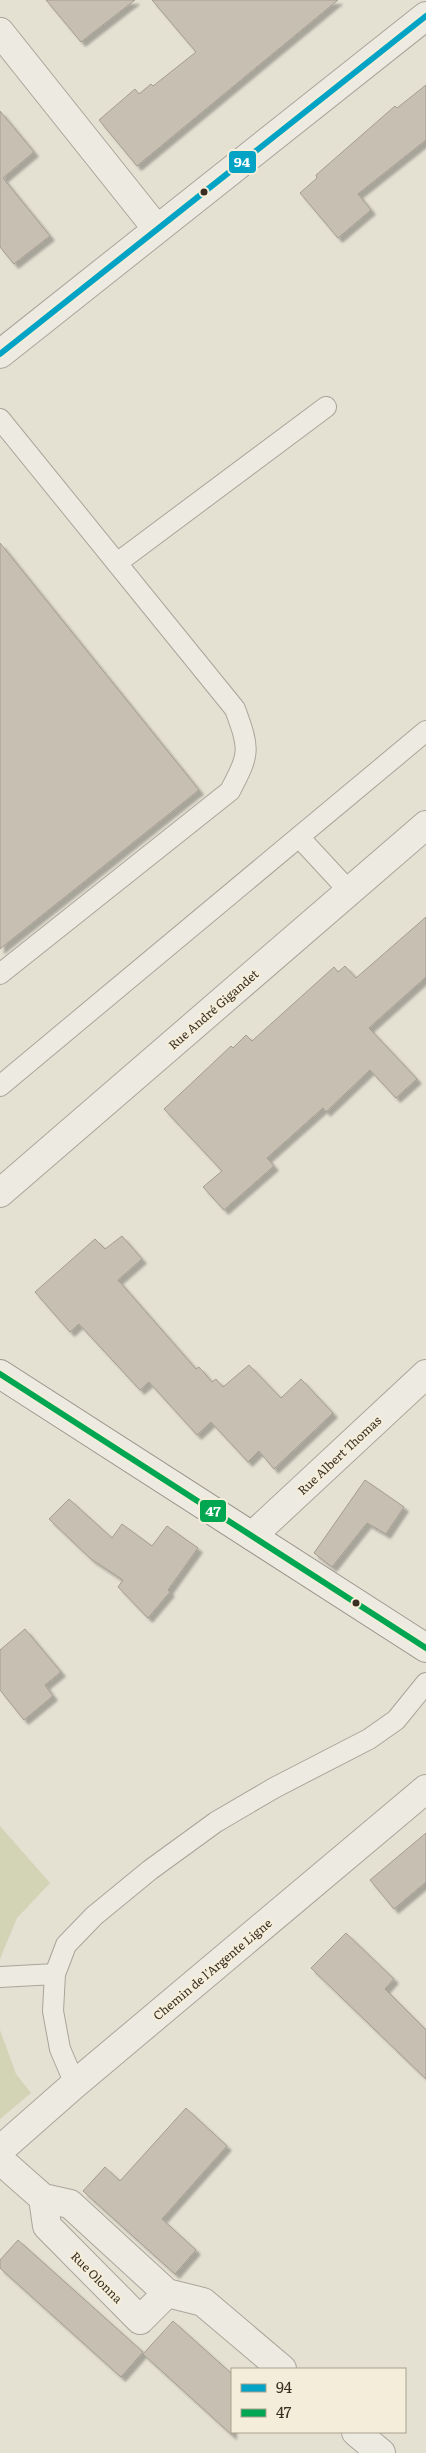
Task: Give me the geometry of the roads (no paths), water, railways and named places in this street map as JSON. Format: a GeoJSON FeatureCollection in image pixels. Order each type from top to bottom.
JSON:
{"type":"FeatureCollection","features":[{"type":"Feature","properties":{"kind":"street"},"geometry":{"type":"LineString","coordinates":[[0,354],[426,16]]}},
{"type":"Feature","properties":{"kind":"street"},"geometry":{"type":"LineString","coordinates":[[0,32],[157,229]]}},
{"type":"Feature","properties":{"kind":"street","name":"Rue André Gigandet"},"geometry":{"type":"LineString","coordinates":[[0,1193],[426,825]]}},
{"type":"Feature","properties":{"kind":"street"},"geometry":{"type":"LineString","coordinates":[[0,1374],[426,1648]]}},
{"type":"Feature","properties":{"kind":"street","name":"Rue Albert Thomas"},"geometry":{"type":"LineString","coordinates":[[252,1536],[426,1374]]}},
{"type":"Feature","properties":{"kind":"street","name":"Chemin de l'Argente Ligne"},"geometry":{"type":"LineString","coordinates":[[0,2150],[75,2084],[426,1789]]}},
{"type":"Feature","properties":{"kind":"street"},"geometry":{"type":"LineString","coordinates":[[0,2160],[43,2198],[70,2204],[167,2292],[203,2302],[281,2368]]}},
{"type":"Feature","properties":{"kind":"street","name":"Rue Olonna"},"geometry":{"type":"LineString","coordinates":[[43,2198],[47,2226],[140,2320],[167,2292]]}},
{"type":"Feature","properties":{"kind":"street"},"geometry":{"type":"LineString","coordinates":[[357,2433],[381,2453]]}},
{"type":"Feature","properties":{"kind":"lane"},"geometry":{"type":"LineString","coordinates":[[116,563],[326,407]]}},
{"type":"Feature","properties":{"kind":"lane"},"geometry":{"type":"LineString","coordinates":[[0,419],[235,709],[246,737],[246,760],[230,791],[0,974]]}},
{"type":"Feature","properties":{"kind":"lane"},"geometry":{"type":"LineString","coordinates":[[0,1086],[426,731]]}},
{"type":"Feature","properties":{"kind":"lane"},"geometry":{"type":"LineString","coordinates":[[299,837],[349,891]]}},
{"type":"Feature","properties":{"kind":"lane"},"geometry":{"type":"LineString","coordinates":[[75,2084],[60,2049],[54,2010],[55,1974],[66,1945],[94,1916],[150,1870],[224,1818],[274,1788],[369,1739],[396,1720],[426,1683]]}},
{"type":"Feature","properties":{"kind":"lane"},"geometry":{"type":"LineString","coordinates":[[0,1978],[55,1974]]}}]}
